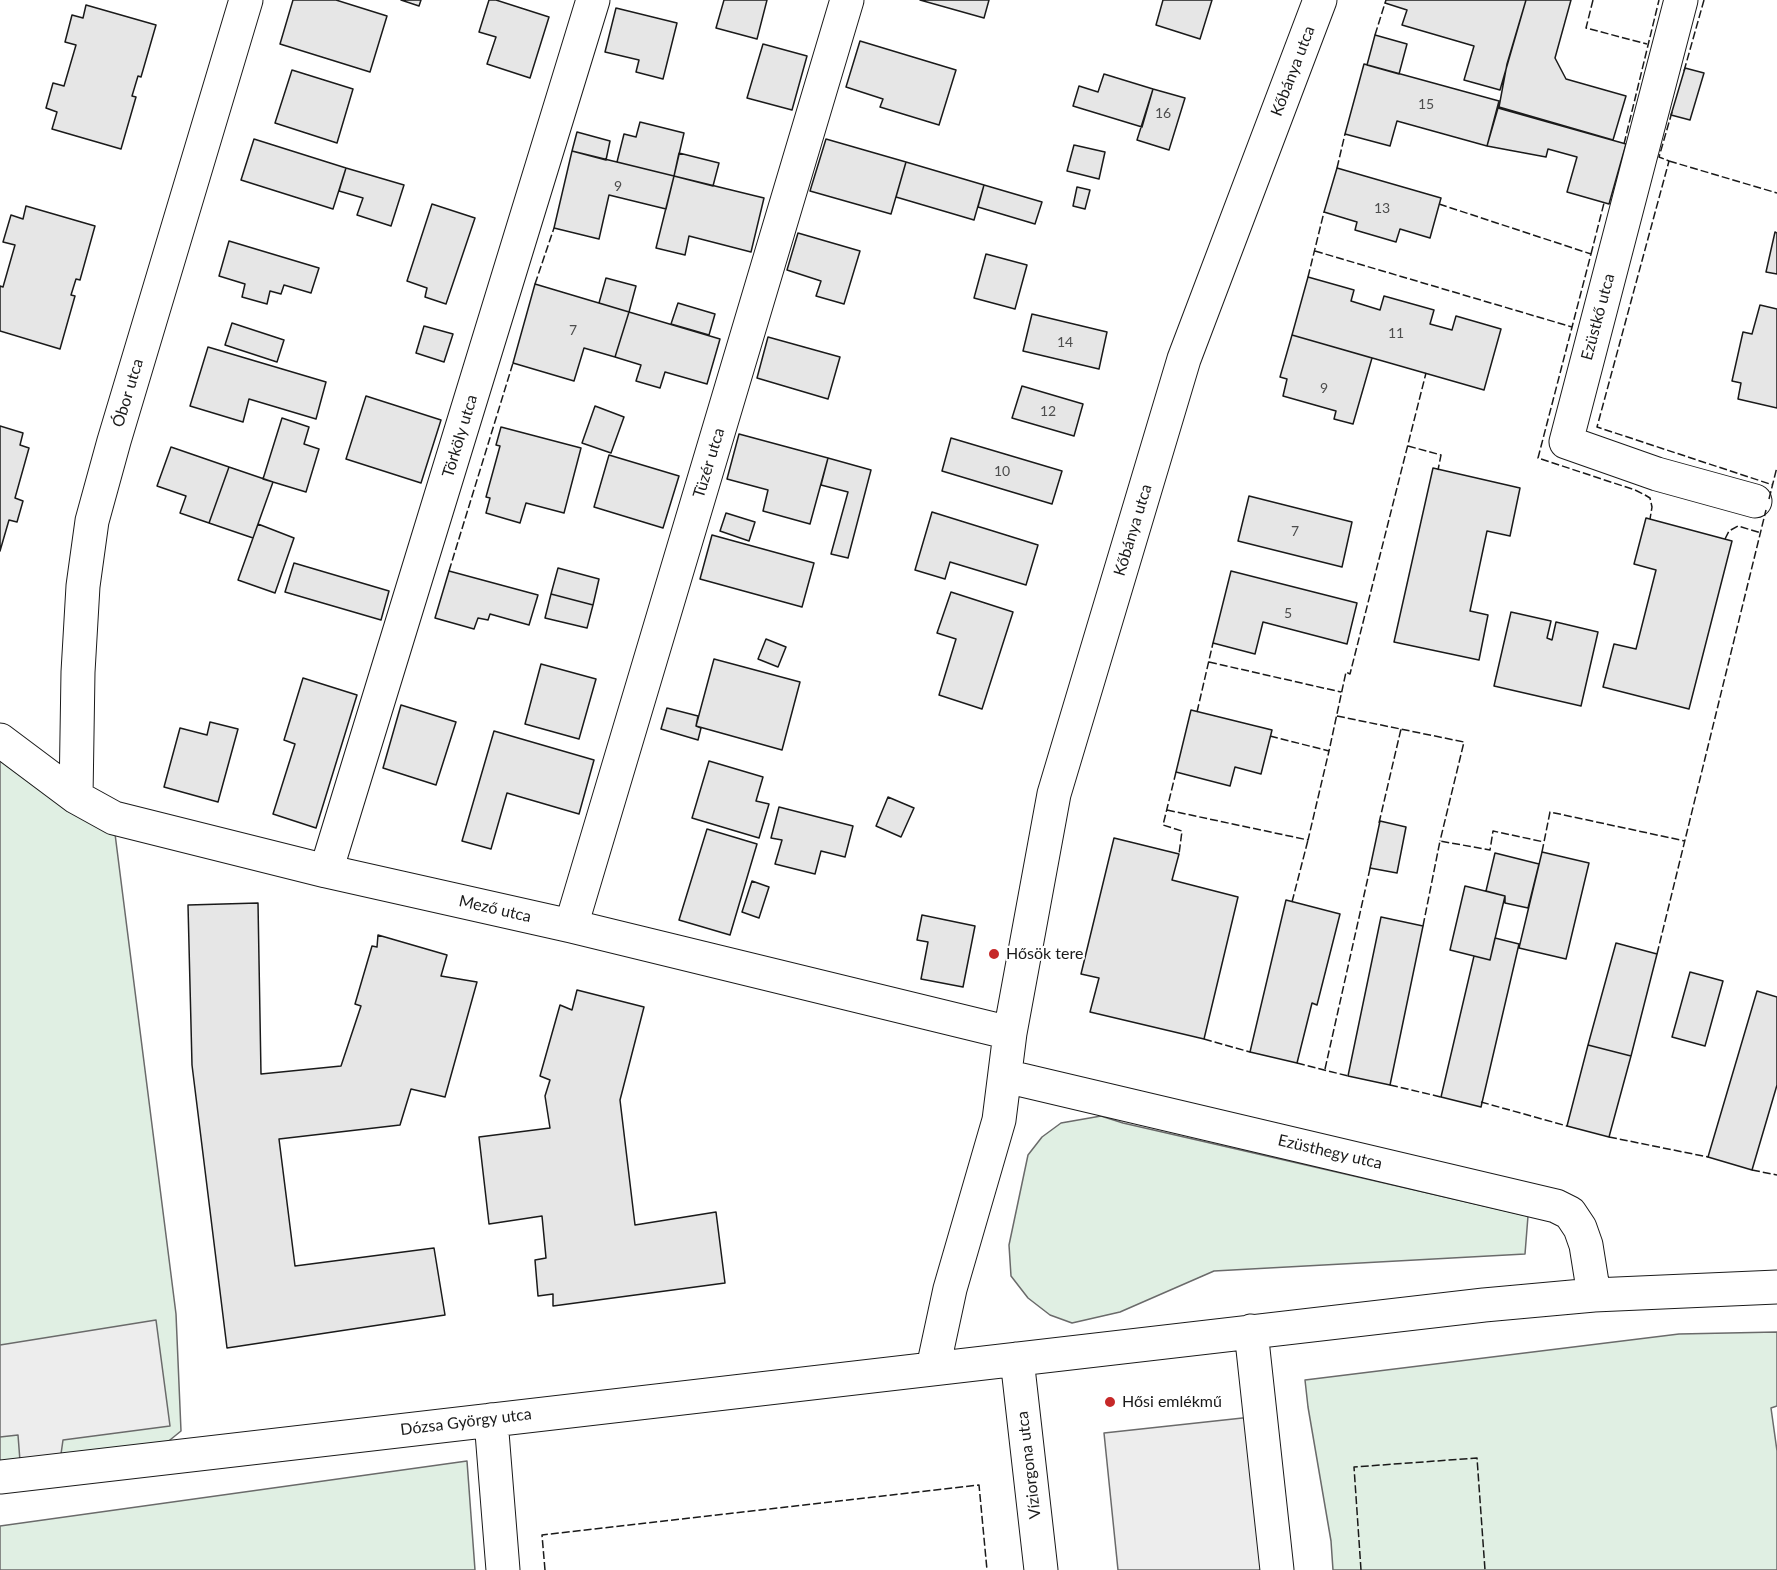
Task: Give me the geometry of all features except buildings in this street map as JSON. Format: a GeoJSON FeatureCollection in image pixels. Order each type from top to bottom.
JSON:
{"type":"FeatureCollection","features":[{"type":"Feature","properties":{"kind":"street","name":"Óbor utca"},"geometry":{"type":"LineString","coordinates":[[76,797],[80,629],[92,521],[246,0]]}},
{"type":"Feature","properties":{"kind":"street","name":"Törköly utca"},"geometry":{"type":"LineString","coordinates":[[326,871],[593,0]]}},
{"type":"Feature","properties":{"kind":"street","name":"Tüzér utca"},"geometry":{"type":"LineString","coordinates":[[571,926],[847,0]]}},
{"type":"Feature","properties":{"kind":"street","name":"Kőbánya utca"},"geometry":{"type":"LineString","coordinates":[[1005,1076],[1010,1033],[1054,794],[1184,359],[1320,0]]}},
{"type":"Feature","properties":{"kind":"street","name":"Ezüstkő utca"},"geometry":{"type":"LineString","coordinates":[[1681,0],[1566,442],[1657,474],[1755,501]]}},
{"type":"Feature","properties":{"kind":"street","name":"Mező utca"},"geometry":{"type":"LineString","coordinates":[[0,740],[76,797],[114,818],[326,871],[571,926],[1010,1033]]}},
{"type":"Feature","properties":{"kind":"street","name":"Ezüsthegy utca"},"geometry":{"type":"LineString","coordinates":[[1005,1076],[1556,1206],[1570,1213],[1580,1227],[1586,1245],[1594,1295]]}},
{"type":"Feature","properties":{"kind":"street"},"geometry":{"type":"LineString","coordinates":[[1005,1076],[999,1120],[950,1289],[933,1368],[1484,1305],[1594,1295],[1777,1287]]}},
{"type":"Feature","properties":{"kind":"street"},"geometry":{"type":"LineString","coordinates":[[1251,1331],[1277,1570]]}},
{"type":"Feature","properties":{"kind":"street","name":"Víziorgona utca"},"geometry":{"type":"LineString","coordinates":[[1017,1359],[1041,1570]]}},
{"type":"Feature","properties":{"kind":"street","name":"Dózsa György utca"},"geometry":{"type":"LineString","coordinates":[[0,1478],[933,1368]]}},
{"type":"Feature","properties":{"kind":"street"},"geometry":{"type":"LineString","coordinates":[[490,1420],[503,1570]]}},
{"type":"Feature","properties":{"kind":"green space"},"geometry":{"type":"Polygon","coordinates":[[[0,742],[113,818],[176,1314],[181,1431],[143,1462],[0,1476],[0,742]]]}},
{"type":"Feature","properties":{"kind":"green space"},"geometry":{"type":"Polygon","coordinates":[[[1101,1116],[1528,1216],[1525,1254],[1214,1271],[1120,1312],[1072,1323],[1050,1315],[1028,1298],[1011,1276],[1009,1245],[1028,1155],[1042,1137],[1061,1123],[1101,1116]]]}},
{"type":"Feature","properties":{"kind":"green space"},"geometry":{"type":"Polygon","coordinates":[[[1777,1332],[1777,1406],[1771,1408],[1777,1451],[1777,1570],[1333,1570],[1331,1541],[1305,1380],[1679,1334],[1777,1332]]]}},
{"type":"Feature","properties":{"kind":"green space"},"geometry":{"type":"Polygon","coordinates":[[[467,1461],[475,1570],[0,1570],[0,1526],[467,1461]]]}},
{"type":"Feature","properties":{"kind":"shaded area"},"geometry":{"type":"Polygon","coordinates":[[[156,1320],[170,1426],[63,1440],[61,1454],[20,1461],[18,1435],[0,1437],[0,1345],[156,1320]]]}},
{"type":"Feature","properties":{"kind":"shaded area"},"geometry":{"type":"Polygon","coordinates":[[[1261,1416],[1277,1570],[1118,1570],[1104,1433],[1261,1416]]]}},
{"type":"Feature","properties":{"kind":"fence"},"geometry":{"type":"LineString","coordinates":[[1593,0],[1586,28],[1647,44]]}},
{"type":"Feature","properties":{"kind":"fence"},"geometry":{"type":"LineString","coordinates":[[1624,144],[1659,0]]}},
{"type":"Feature","properties":{"kind":"fence"},"geometry":{"type":"LineString","coordinates":[[1684,71],[1704,0]]}},
{"type":"Feature","properties":{"kind":"fence"},"geometry":{"type":"LineString","coordinates":[[1375,35],[1385,3]]}},
{"type":"Feature","properties":{"kind":"fence"},"geometry":{"type":"LineString","coordinates":[[1672,112],[1659,157],[1669,161],[1597,427],[1773,485]]}},
{"type":"Feature","properties":{"kind":"fence"},"geometry":{"type":"LineString","coordinates":[[1337,168],[1345,134]]}},
{"type":"Feature","properties":{"kind":"fence"},"geometry":{"type":"LineString","coordinates":[[1669,161],[1777,193]]}},
{"type":"Feature","properties":{"kind":"fence"},"geometry":{"type":"LineString","coordinates":[[1591,254],[1604,203]]}},
{"type":"Feature","properties":{"kind":"fence"},"geometry":{"type":"LineString","coordinates":[[1439,204],[1591,254],[1538,458],[1645,495],[1650,498],[1652,507],[1650,519]]}},
{"type":"Feature","properties":{"kind":"fence"},"geometry":{"type":"LineString","coordinates":[[1308,277],[1324,212]]}},
{"type":"Feature","properties":{"kind":"fence"},"geometry":{"type":"LineString","coordinates":[[535,284],[554,228]]}},
{"type":"Feature","properties":{"kind":"fence"},"geometry":{"type":"LineString","coordinates":[[1315,251],[1572,327]]}},
{"type":"Feature","properties":{"kind":"fence"},"geometry":{"type":"LineString","coordinates":[[449,571],[513,363]]}},
{"type":"Feature","properties":{"kind":"fence"},"geometry":{"type":"LineString","coordinates":[[1270,736],[1329,751],[1346,672],[1350,674],[1426,373]]}},
{"type":"Feature","properties":{"kind":"fence"},"geometry":{"type":"LineString","coordinates":[[1408,446],[1441,455],[1438,470]]}},
{"type":"Feature","properties":{"kind":"fence"},"geometry":{"type":"LineString","coordinates":[[1769,499],[1777,467]]}},
{"type":"Feature","properties":{"kind":"fence"},"geometry":{"type":"LineString","coordinates":[[1657,954],[1766,510]]}},
{"type":"Feature","properties":{"kind":"fence"},"geometry":{"type":"LineString","coordinates":[[1725,539],[1729,531],[1738,526],[1761,533]]}},
{"type":"Feature","properties":{"kind":"fence"},"geometry":{"type":"LineString","coordinates":[[1197,712],[1213,643]]}},
{"type":"Feature","properties":{"kind":"fence"},"geometry":{"type":"LineString","coordinates":[[1209,662],[1341,692]]}},
{"type":"Feature","properties":{"kind":"fence"},"geometry":{"type":"LineString","coordinates":[[1337,716],[1464,742],[1440,841]]}},
{"type":"Feature","properties":{"kind":"fence"},"geometry":{"type":"LineString","coordinates":[[1379,823],[1401,729]]}},
{"type":"Feature","properties":{"kind":"fence"},"geometry":{"type":"LineString","coordinates":[[1167,810],[1308,840],[1329,751]]}},
{"type":"Feature","properties":{"kind":"fence"},"geometry":{"type":"LineString","coordinates":[[1176,772],[1163,825],[1182,831],[1179,854]]}},
{"type":"Feature","properties":{"kind":"fence"},"geometry":{"type":"LineString","coordinates":[[1542,852],[1550,812],[1685,841]]}},
{"type":"Feature","properties":{"kind":"fence"},"geometry":{"type":"LineString","coordinates":[[1423,926],[1440,841],[1490,850],[1493,831],[1544,842]]}},
{"type":"Feature","properties":{"kind":"fence"},"geometry":{"type":"LineString","coordinates":[[1292,902],[1308,840]]}},
{"type":"Feature","properties":{"kind":"fence"},"geometry":{"type":"LineString","coordinates":[[1325,1069],[1371,864]]}},
{"type":"Feature","properties":{"kind":"fence"},"geometry":{"type":"LineString","coordinates":[[1204,1039],[1250,1052]]}},
{"type":"Feature","properties":{"kind":"fence"},"geometry":{"type":"LineString","coordinates":[[1297,1063],[1348,1076]]}},
{"type":"Feature","properties":{"kind":"fence"},"geometry":{"type":"LineString","coordinates":[[1390,1085],[1441,1097]]}},
{"type":"Feature","properties":{"kind":"fence"},"geometry":{"type":"LineString","coordinates":[[1481,1102],[1567,1126]]}},
{"type":"Feature","properties":{"kind":"fence"},"geometry":{"type":"LineString","coordinates":[[1609,1137],[1708,1157]]}},
{"type":"Feature","properties":{"kind":"fence"},"geometry":{"type":"LineString","coordinates":[[1752,1170],[1777,1175]]}},
{"type":"Feature","properties":{"kind":"fence"},"geometry":{"type":"LineString","coordinates":[[1361,1570],[1354,1467],[1477,1458],[1485,1570]]}},
{"type":"Feature","properties":{"kind":"fence"},"geometry":{"type":"LineString","coordinates":[[545,1570],[542,1535],[979,1485],[987,1570]]}},
{"type":"Feature","properties":{"kind":"place","name":"Hősök tere"},"geometry":{"type":"Point","coordinates":[994,954]}},
{"type":"Feature","properties":{"kind":"place","name":"Hősi emlékmű"},"geometry":{"type":"Point","coordinates":[1110,1402]}}]}
